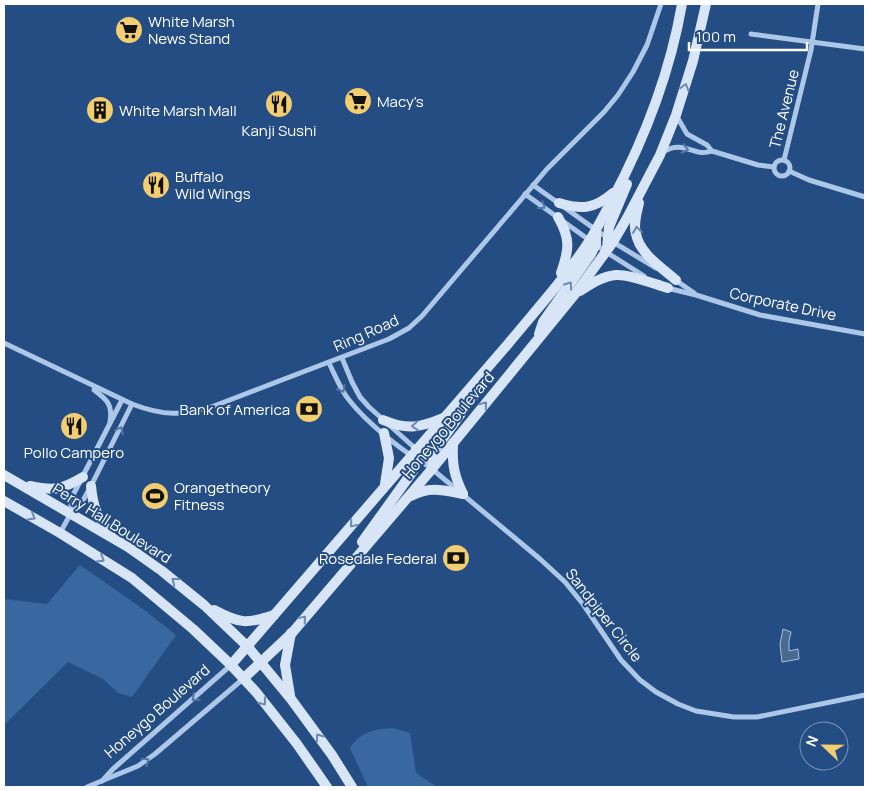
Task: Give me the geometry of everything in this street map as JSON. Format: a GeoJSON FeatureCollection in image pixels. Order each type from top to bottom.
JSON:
{"type":"FeatureCollection","features":[{"type":"Feature","properties":{"kind":"main road"},"geometry":{"type":"LineString","coordinates":[[536,342],[543,322],[590,254],[596,230],[619,187],[644,133],[655,106],[672,51],[682,4]]}},
{"type":"Feature","properties":{"kind":"main road"},"geometry":{"type":"LineString","coordinates":[[606,252],[610,240],[641,192],[660,155],[676,115],[693,61],[706,4]]}},
{"type":"Feature","properties":{"kind":"main road"},"geometry":{"type":"LineString","coordinates":[[610,240],[609,227],[629,179],[644,133]]}},
{"type":"Feature","properties":{"kind":"main road"},"geometry":{"type":"LineString","coordinates":[[558,203],[571,207],[589,207],[604,200],[619,187]]}},
{"type":"Feature","properties":{"kind":"main road"},"geometry":{"type":"LineString","coordinates":[[641,192],[635,233],[647,255],[672,284]]}},
{"type":"Feature","properties":{"kind":"main road"},"geometry":{"type":"LineString","coordinates":[[558,218],[568,236],[568,251],[558,283]]}},
{"type":"Feature","properties":{"kind":"main road","name":"Honeygo Boulevard"},"geometry":{"type":"LineString","coordinates":[[231,665],[384,487],[414,455],[593,242]]}},
{"type":"Feature","properties":{"kind":"main road","name":"Honeygo Boulevard"},"geometry":{"type":"LineString","coordinates":[[244,678],[292,633],[454,444],[575,294],[606,252]]}},
{"type":"Feature","properties":{"kind":"main road"},"geometry":{"type":"LineString","coordinates":[[575,294],[594,282],[616,275],[672,284]]}},
{"type":"Feature","properties":{"kind":"main road"},"geometry":{"type":"LineString","coordinates":[[432,469],[434,451],[521,328]]}},
{"type":"Feature","properties":{"kind":"main road"},"geometry":{"type":"LineString","coordinates":[[383,420],[411,427],[446,417]]}},
{"type":"Feature","properties":{"kind":"main road"},"geometry":{"type":"LineString","coordinates":[[384,433],[389,458],[384,487]]}},
{"type":"Feature","properties":{"kind":"main road"},"geometry":{"type":"LineString","coordinates":[[454,444],[452,461],[454,474],[463,494]]}},
{"type":"Feature","properties":{"kind":"main road"},"geometry":{"type":"LineString","coordinates":[[352,561],[367,534],[413,471],[414,455]]}},
{"type":"Feature","properties":{"kind":"main road","name":"Perry Hall Boulevard"},"geometry":{"type":"LineString","coordinates":[[4,475],[114,538],[162,571],[204,605],[248,647],[291,698],[332,755],[352,787]]}},
{"type":"Feature","properties":{"kind":"main road"},"geometry":{"type":"LineString","coordinates":[[22,485],[56,490],[83,477]]}},
{"type":"Feature","properties":{"kind":"main road"},"geometry":{"type":"LineString","coordinates":[[92,486],[96,512],[114,538]]}},
{"type":"Feature","properties":{"kind":"main road"},"geometry":{"type":"LineString","coordinates":[[406,498],[428,489],[440,489],[463,494]]}},
{"type":"Feature","properties":{"kind":"main road"},"geometry":{"type":"LineString","coordinates":[[4,501],[132,578],[193,629],[244,678],[297,744],[327,787]]}},
{"type":"Feature","properties":{"kind":"main road"},"geometry":{"type":"LineString","coordinates":[[204,605],[229,618],[245,622],[256,621],[275,615]]}},
{"type":"Feature","properties":{"kind":"main road"},"geometry":{"type":"LineString","coordinates":[[291,698],[284,665],[292,633]]}},
{"type":"Feature","properties":{"kind":"street","name":"Ring Road"},"geometry":{"type":"LineString","coordinates":[[4,343],[122,400],[161,413],[178,414],[195,412],[236,398],[389,340],[416,322],[533,185],[618,95],[633,72],[647,44],[661,4]]}},
{"type":"Feature","properties":{"kind":"street","name":"The Avenue"},"geometry":{"type":"LineString","coordinates":[[784,160],[813,42],[818,4]]}},
{"type":"Feature","properties":{"kind":"street"},"geometry":{"type":"LineString","coordinates":[[751,34],[865,49]]}},
{"type":"Feature","properties":{"kind":"street"},"geometry":{"type":"LineString","coordinates":[[676,115],[687,134],[707,145],[712,151],[758,165],[774,167]]}},
{"type":"Feature","properties":{"kind":"street"},"geometry":{"type":"LineString","coordinates":[[660,155],[672,147],[683,147],[705,154],[712,151]]}},
{"type":"Feature","properties":{"kind":"street"},"geometry":{"type":"LineString","coordinates":[[784,160],[788,164],[789,171],[786,175],[781,176],[775,172],[774,167],[777,161],[784,160]]}},
{"type":"Feature","properties":{"kind":"street"},"geometry":{"type":"LineString","coordinates":[[789,171],[809,180],[865,197]]}},
{"type":"Feature","properties":{"kind":"street"},"geometry":{"type":"LineString","coordinates":[[533,185],[596,230]]}},
{"type":"Feature","properties":{"kind":"street"},"geometry":{"type":"LineString","coordinates":[[525,194],[606,252]]}},
{"type":"Feature","properties":{"kind":"street","name":"Corporate Drive"},"geometry":{"type":"LineString","coordinates":[[596,230],[672,284],[696,295]]}},
{"type":"Feature","properties":{"kind":"street","name":"Corporate Drive"},"geometry":{"type":"LineString","coordinates":[[606,252],[637,273],[672,284],[696,295],[760,315],[865,334]]}},
{"type":"Feature","properties":{"kind":"street"},"geometry":{"type":"LineString","coordinates":[[342,358],[360,397],[414,455]]}},
{"type":"Feature","properties":{"kind":"street"},"geometry":{"type":"LineString","coordinates":[[329,363],[348,399],[362,416],[432,469]]}},
{"type":"Feature","properties":{"kind":"street"},"geometry":{"type":"LineString","coordinates":[[88,385],[107,400],[111,415],[110,427]]}},
{"type":"Feature","properties":{"kind":"street"},"geometry":{"type":"LineString","coordinates":[[71,513],[71,499],[110,427],[122,400]]}},
{"type":"Feature","properties":{"kind":"street"},"geometry":{"type":"LineString","coordinates":[[60,533],[71,513],[81,504],[92,486],[132,404]]}},
{"type":"Feature","properties":{"kind":"street","name":"Sandpiper Circle"},"geometry":{"type":"LineString","coordinates":[[414,455],[463,494],[565,582],[629,670],[651,688],[678,704],[696,711],[734,717],[757,717],[865,695]]}},
{"type":"Feature","properties":{"kind":"street","name":"Honeygo Boulevard"},"geometry":{"type":"LineString","coordinates":[[102,781],[113,769],[231,665]]}},
{"type":"Feature","properties":{"kind":"street","name":"Honeygo Boulevard"},"geometry":{"type":"LineString","coordinates":[[87,787],[138,766],[155,754],[244,678]]}},
{"type":"Feature","properties":{"kind":"street"},"geometry":{"type":"LineString","coordinates":[[102,781],[104,787]]}},
{"type":"Feature","properties":{"kind":"shaded area"},"geometry":{"type":"Polygon","coordinates":[[[80,565],[143,609],[176,635],[132,697],[118,693],[103,679],[68,662],[4,725],[4,599],[47,604],[80,565]]]}},
{"type":"Feature","properties":{"kind":"shaded area"},"geometry":{"type":"Polygon","coordinates":[[[783,629],[791,632],[789,651],[798,649],[799,659],[782,662],[780,644],[783,629]]]}},
{"type":"Feature","properties":{"kind":"shaded area"},"geometry":{"type":"Polygon","coordinates":[[[393,728],[410,733],[416,773],[436,786],[443,787],[368,787],[350,748],[358,738],[368,732],[393,728]]]}},
{"type":"Feature","properties":{"kind":"place","name":"White Marsh News Stand"},"geometry":{"type":"Point","coordinates":[129,30]}},
{"type":"Feature","properties":{"kind":"place","name":"Macy's"},"geometry":{"type":"Point","coordinates":[358,101]}},
{"type":"Feature","properties":{"kind":"place","name":"Kanji Sushi"},"geometry":{"type":"Point","coordinates":[279,104]}},
{"type":"Feature","properties":{"kind":"place","name":"White Marsh Mall"},"geometry":{"type":"Point","coordinates":[100,110]}},
{"type":"Feature","properties":{"kind":"place","name":"Buffalo Wild Wings"},"geometry":{"type":"Point","coordinates":[156,185]}},
{"type":"Feature","properties":{"kind":"place","name":"Bank of America"},"geometry":{"type":"Point","coordinates":[309,409]}},
{"type":"Feature","properties":{"kind":"place","name":"Pollo Campero"},"geometry":{"type":"Point","coordinates":[74,426]}},
{"type":"Feature","properties":{"kind":"place","name":"Orangetheory Fitness"},"geometry":{"type":"Point","coordinates":[155,496]}},
{"type":"Feature","properties":{"kind":"place","name":"Rosedale Federal"},"geometry":{"type":"Point","coordinates":[456,558]}}]}
